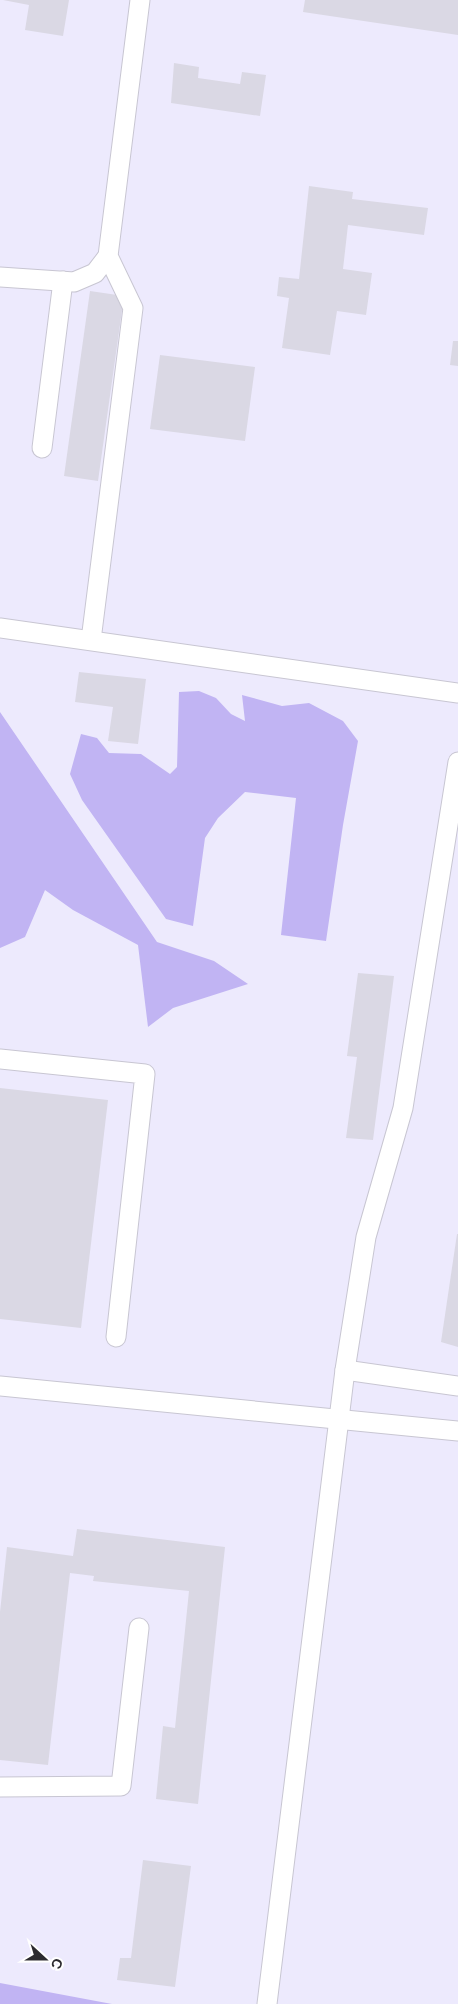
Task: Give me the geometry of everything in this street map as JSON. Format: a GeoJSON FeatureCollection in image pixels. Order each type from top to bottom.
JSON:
{"type":"FeatureCollection","features":[{"type":"Feature","properties":{"kind":"lane"},"geometry":{"type":"LineString","coordinates":[[0,277],[74,282],[95,273],[108,256],[140,0]]}},
{"type":"Feature","properties":{"kind":"lane"},"geometry":{"type":"LineString","coordinates":[[91,640],[133,308],[108,256]]}},
{"type":"Feature","properties":{"kind":"lane"},"geometry":{"type":"LineString","coordinates":[[42,448],[63,281]]}},
{"type":"Feature","properties":{"kind":"lane"},"geometry":{"type":"LineString","coordinates":[[0,628],[458,693]]}},
{"type":"Feature","properties":{"kind":"lane"},"geometry":{"type":"LineString","coordinates":[[267,2004],[345,1370],[366,1237],[403,1108],[458,762]]}},
{"type":"Feature","properties":{"kind":"lane"},"geometry":{"type":"LineString","coordinates":[[0,1059],[144,1074],[116,1337]]}},
{"type":"Feature","properties":{"kind":"lane"},"geometry":{"type":"LineString","coordinates":[[345,1370],[458,1386]]}},
{"type":"Feature","properties":{"kind":"lane"},"geometry":{"type":"LineString","coordinates":[[0,1386],[458,1431]]}},
{"type":"Feature","properties":{"kind":"lane"},"geometry":{"type":"LineString","coordinates":[[0,1787],[121,1786],[139,1628]]}},
{"type":"Feature","properties":{"kind":"shaded area"},"geometry":{"type":"Polygon","coordinates":[[[0,0],[458,0],[458,2004],[0,2004],[0,0]]]}},
{"type":"Feature","properties":{"kind":"shaded area"},"geometry":{"type":"Polygon","coordinates":[[[199,691],[216,698],[231,714],[245,721],[242,695],[282,706],[309,703],[343,721],[358,741],[343,825],[326,941],[281,935],[296,798],[245,792],[218,818],[205,838],[193,926],[166,919],[82,800],[70,774],[81,734],[97,738],[109,753],[141,754],[170,774],[177,767],[179,692],[199,691]]]}},
{"type":"Feature","properties":{"kind":"shaded area"},"geometry":{"type":"Polygon","coordinates":[[[0,712],[157,942],[214,961],[248,984],[173,1008],[148,1027],[138,945],[73,910],[45,890],[25,937],[0,948],[0,712]]]}},
{"type":"Feature","properties":{"kind":"shaded area"},"geometry":{"type":"Polygon","coordinates":[[[0,1983],[112,2004],[0,2004],[0,1983]]]}},
{"type":"Feature","properties":{"kind":"building"},"geometry":{"type":"Polygon","coordinates":[[[3,0],[69,0],[63,36],[25,30],[29,5],[3,0]]]}},
{"type":"Feature","properties":{"kind":"building"},"geometry":{"type":"Polygon","coordinates":[[[305,0],[458,0],[458,35],[303,12],[305,0]]]}},
{"type":"Feature","properties":{"kind":"building"},"geometry":{"type":"Polygon","coordinates":[[[174,63],[199,67],[198,78],[240,84],[242,72],[266,75],[260,116],[171,103],[174,63]]]}},
{"type":"Feature","properties":{"kind":"building"},"geometry":{"type":"Polygon","coordinates":[[[309,186],[353,192],[352,199],[428,208],[424,235],[348,225],[343,269],[372,273],[366,315],[337,311],[330,355],[282,348],[289,298],[277,296],[279,277],[299,279],[309,186]]]}},
{"type":"Feature","properties":{"kind":"building"},"geometry":{"type":"Polygon","coordinates":[[[90,291],[124,296],[98,481],[64,476],[90,291]]]}},
{"type":"Feature","properties":{"kind":"building"},"geometry":{"type":"Polygon","coordinates":[[[453,341],[458,341],[458,366],[450,365],[453,341]]]}},
{"type":"Feature","properties":{"kind":"building"},"geometry":{"type":"Polygon","coordinates":[[[160,355],[255,367],[245,441],[150,429],[160,355]]]}},
{"type":"Feature","properties":{"kind":"building"},"geometry":{"type":"Polygon","coordinates":[[[79,672],[146,679],[138,744],[108,741],[113,707],[75,702],[79,672]]]}},
{"type":"Feature","properties":{"kind":"building"},"geometry":{"type":"Polygon","coordinates":[[[358,973],[394,976],[373,1140],[346,1138],[357,1057],[347,1056],[358,973]]]}},
{"type":"Feature","properties":{"kind":"building"},"geometry":{"type":"Polygon","coordinates":[[[0,1088],[108,1100],[81,1328],[0,1319],[0,1088]]]}},
{"type":"Feature","properties":{"kind":"building"},"geometry":{"type":"Polygon","coordinates":[[[458,1234],[458,1347],[441,1342],[458,1234]]]}},
{"type":"Feature","properties":{"kind":"building"},"geometry":{"type":"Polygon","coordinates":[[[77,1529],[225,1547],[198,1804],[156,1799],[163,1726],[175,1728],[189,1591],[93,1581],[94,1576],[70,1573],[48,1765],[0,1760],[0,1612],[7,1547],[73,1556],[77,1529]]]}},
{"type":"Feature","properties":{"kind":"building"},"geometry":{"type":"Polygon","coordinates":[[[143,1860],[191,1866],[175,1987],[117,1980],[120,1958],[131,1958],[143,1860]]]}}]}
